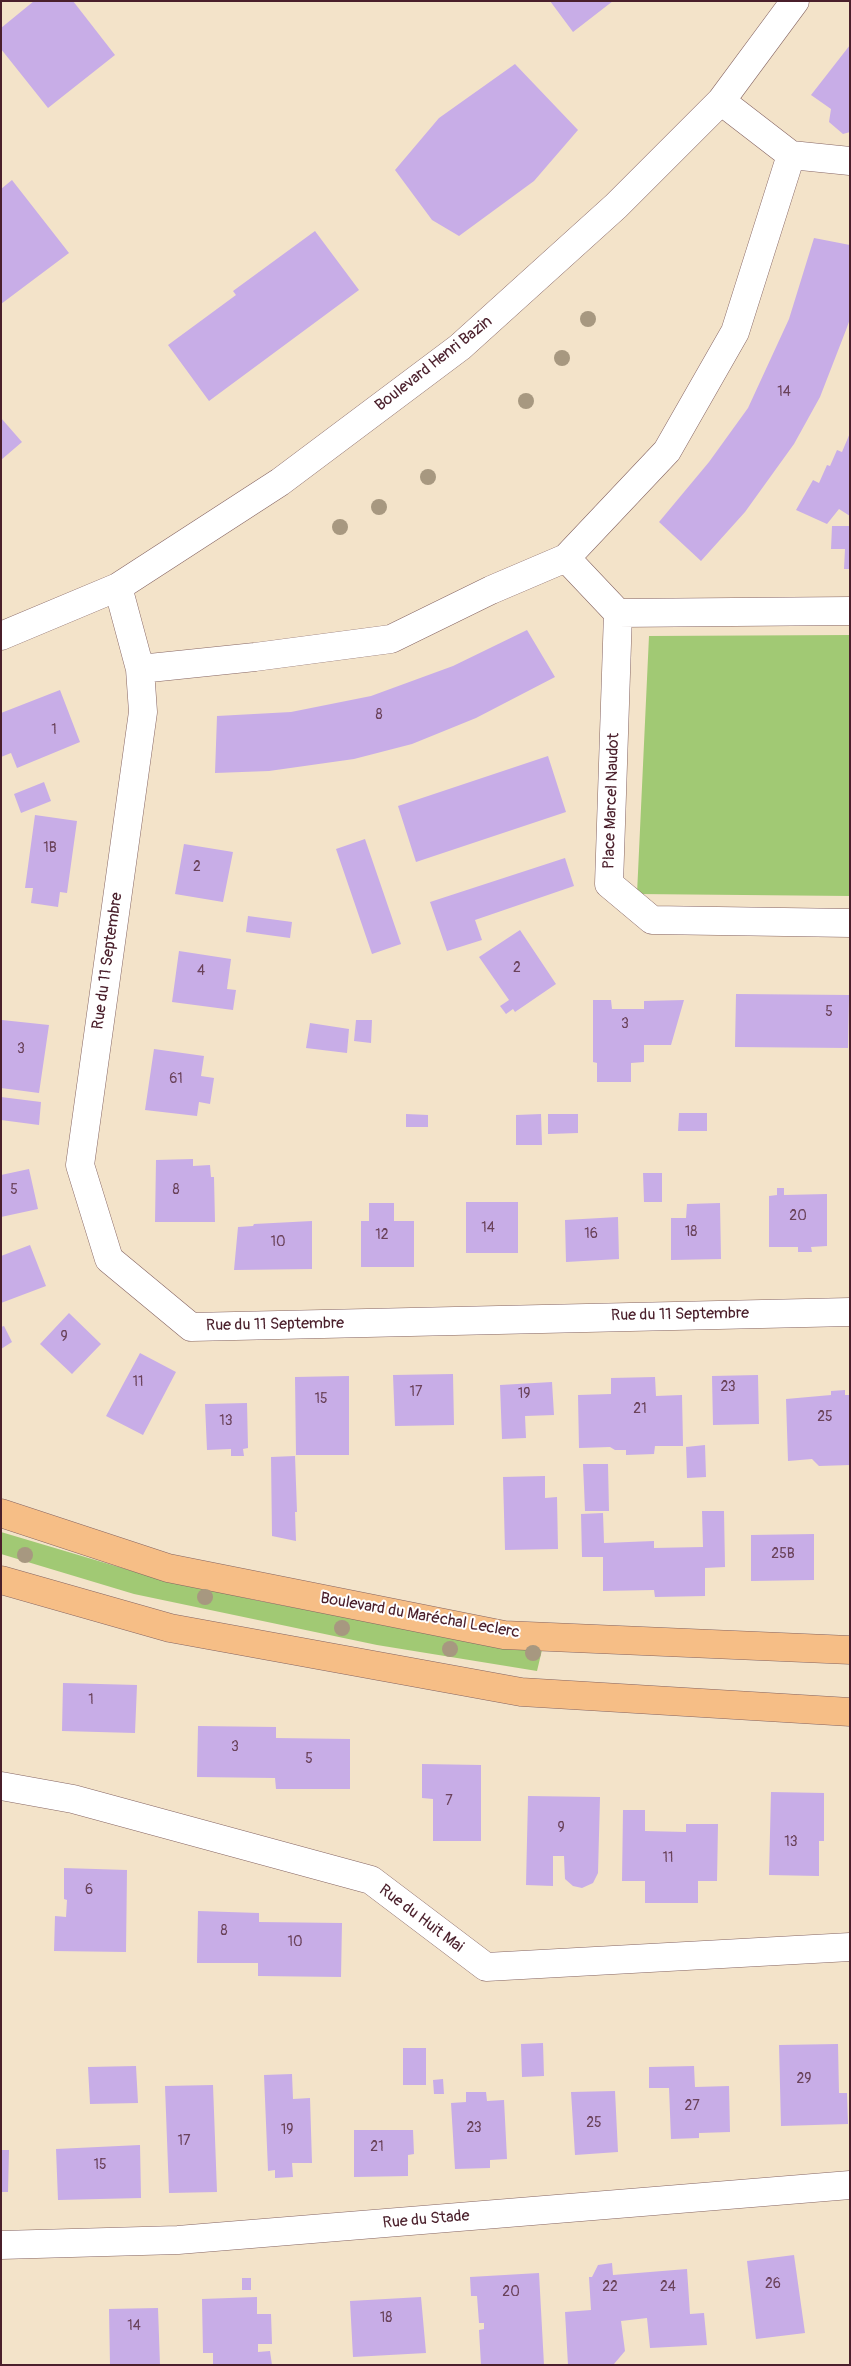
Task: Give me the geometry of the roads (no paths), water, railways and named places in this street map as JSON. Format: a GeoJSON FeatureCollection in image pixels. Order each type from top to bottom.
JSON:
{"type":"FeatureCollection","features":[{"type":"Feature","properties":{"kind":"main road","name":"Boulevard du Maréchal Leclerc"},"geometry":{"type":"LineString","coordinates":[[1,1513],[168,1568],[504,1635],[850,1650]]}},
{"type":"Feature","properties":{"kind":"main road"},"geometry":{"type":"LineString","coordinates":[[1,1580],[170,1628],[521,1692],[850,1712]]}},
{"type":"Feature","properties":{"kind":"street","name":"Boulevard Henri Bazin"},"geometry":{"type":"LineString","coordinates":[[1,636],[118,586],[280,482],[460,347],[616,206],[721,101],[795,1]]}},
{"type":"Feature","properties":{"kind":"street"},"geometry":{"type":"LineString","coordinates":[[721,101],[791,155],[850,161]]}},
{"type":"Feature","properties":{"kind":"street"},"geometry":{"type":"LineString","coordinates":[[140,669],[255,657],[391,639],[491,590],[566,558],[667,451],[735,332],[791,155]]}},
{"type":"Feature","properties":{"kind":"street"},"geometry":{"type":"LineString","coordinates":[[566,558],[618,613],[850,611]]}},
{"type":"Feature","properties":{"kind":"street","name":"Rue du 11 Septembre"},"geometry":{"type":"LineString","coordinates":[[118,586],[140,669],[142,712],[80,1165],[109,1259],[191,1327],[850,1312]]}},
{"type":"Feature","properties":{"kind":"street","name":"Place Marcel Naudot"},"geometry":{"type":"LineString","coordinates":[[618,613],[609,884],[652,920],[850,923]]}},
{"type":"Feature","properties":{"kind":"street","name":"Rue du Huit Mai"},"geometry":{"type":"LineString","coordinates":[[1,1786],[73,1798],[371,1880],[486,1967],[850,1947]]}},
{"type":"Feature","properties":{"kind":"street","name":"Rue du Stade"},"geometry":{"type":"LineString","coordinates":[[1,2245],[178,2240],[850,2185]]}}]}
